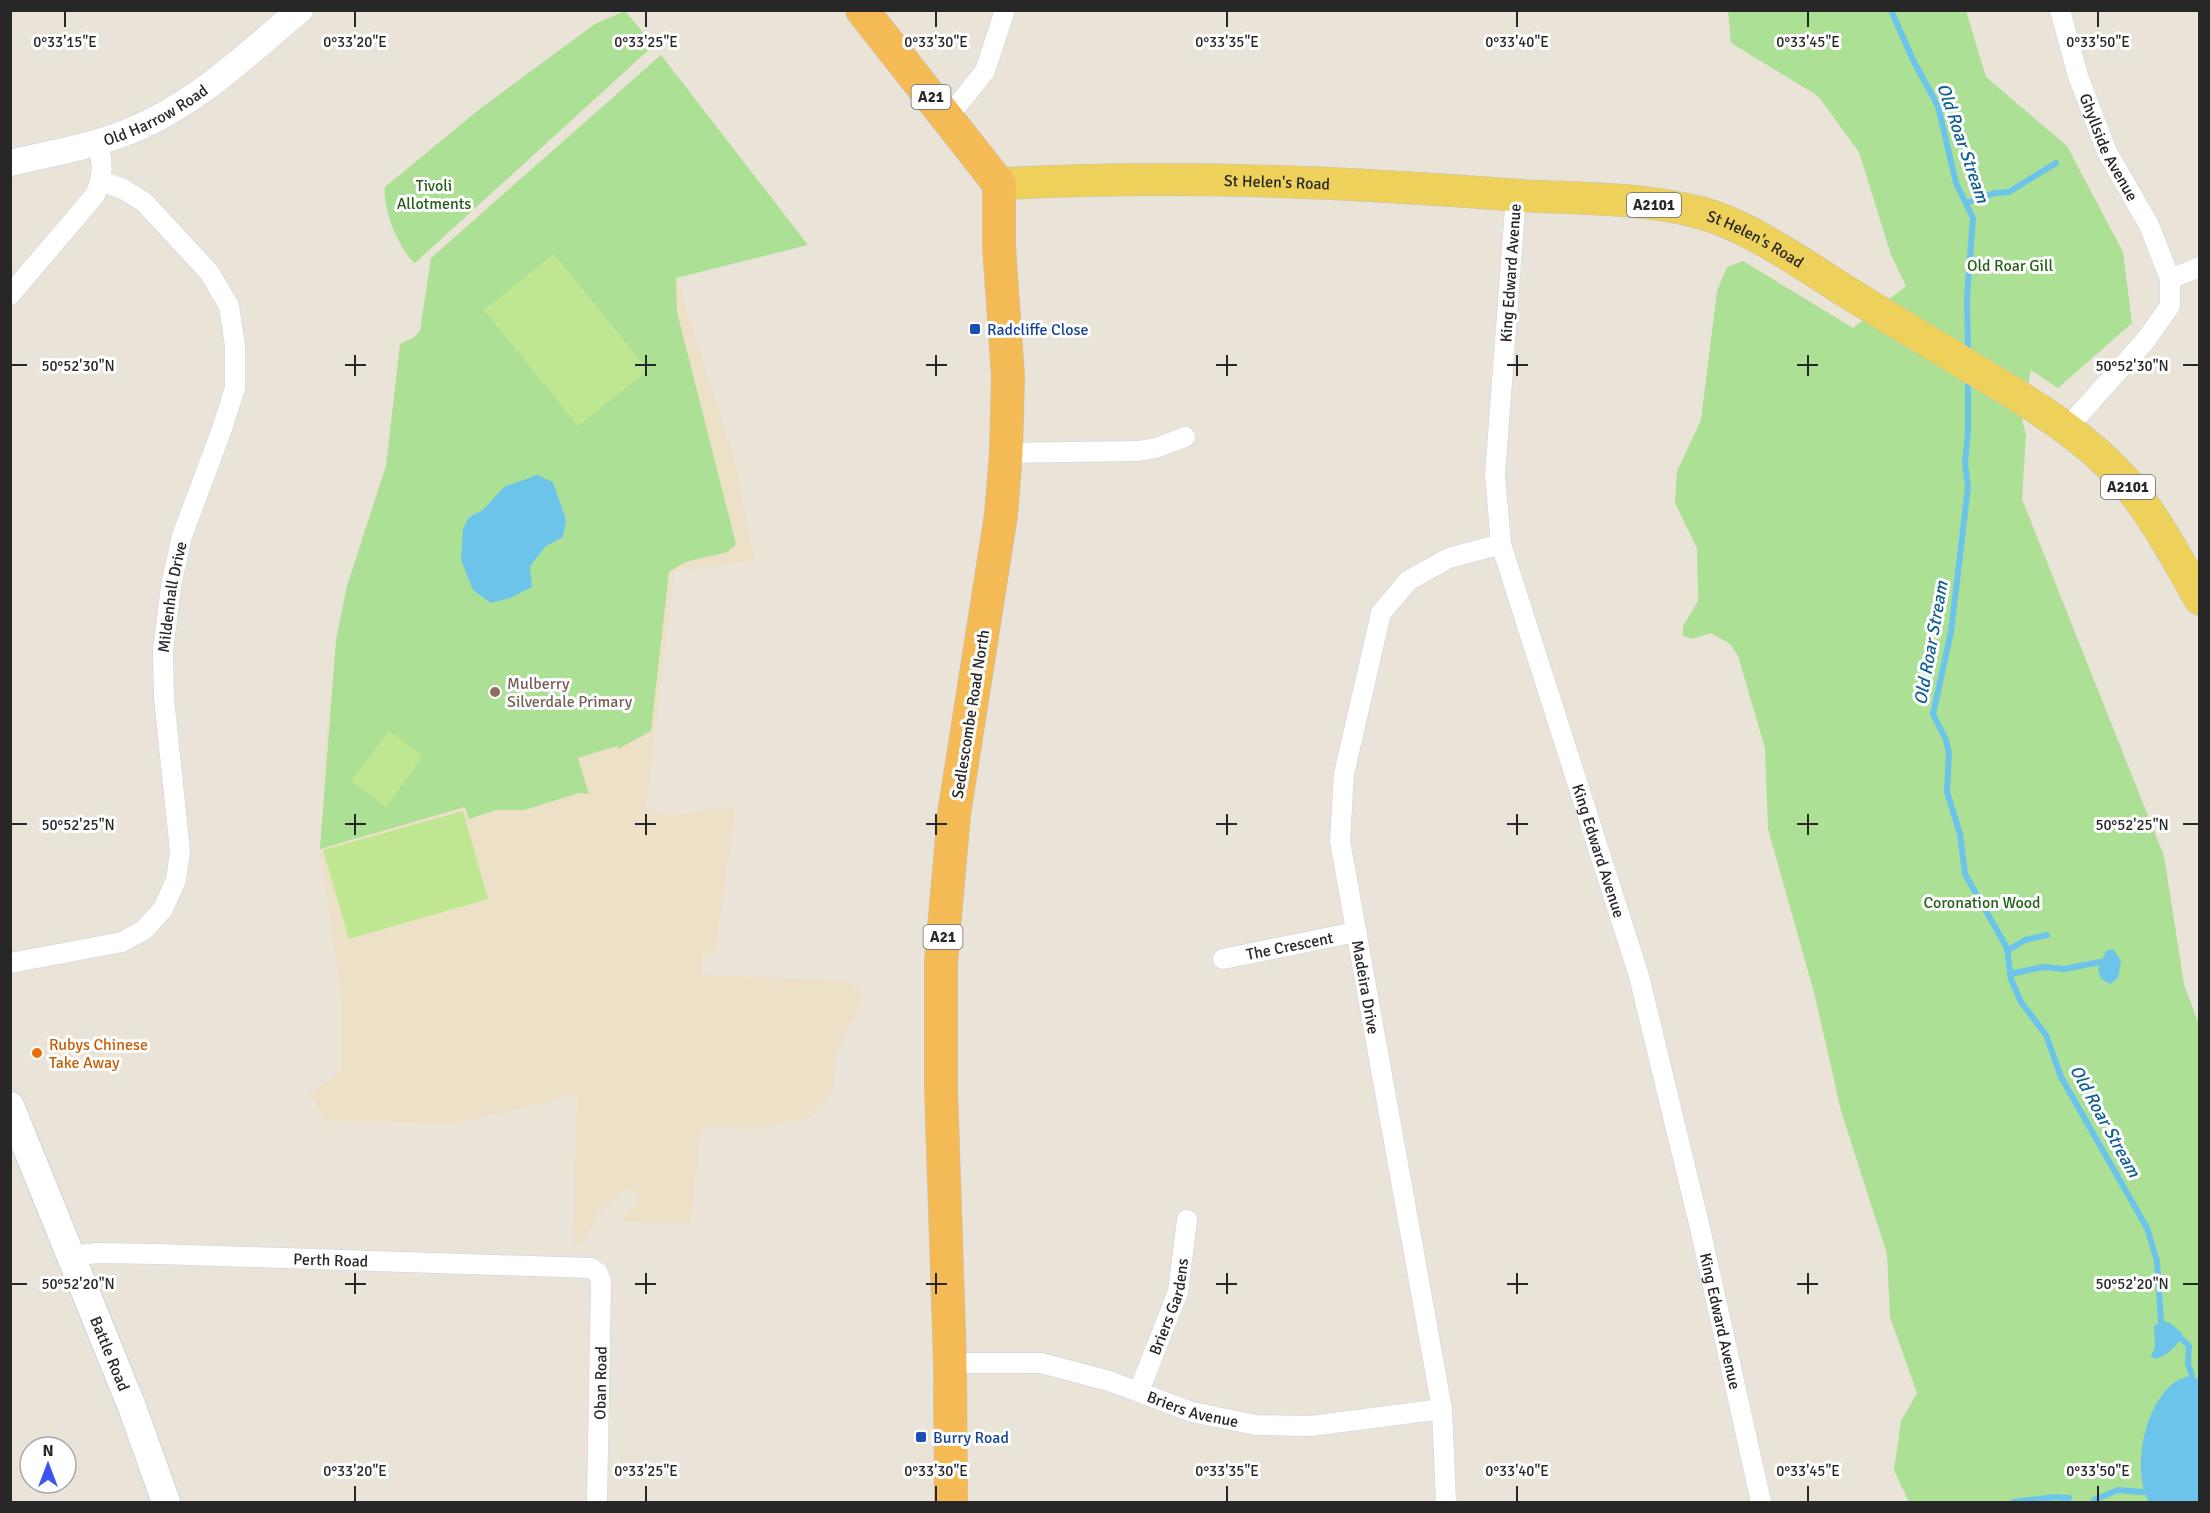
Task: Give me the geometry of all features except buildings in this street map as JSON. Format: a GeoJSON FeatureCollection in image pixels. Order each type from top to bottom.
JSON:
{"type":"FeatureCollection","features":[{"type":"Feature","properties":{"kind":"highway","name":"A21"},"geometry":{"type":"LineString","coordinates":[[862,10],[999,184]]}},
{"type":"Feature","properties":{"kind":"highway","name":"Sedlescombe Road North"},"geometry":{"type":"LineString","coordinates":[[951,1503],[950,1363],[940,1078],[940,962],[954,814],[1001,515],[1006,453],[1008,376],[999,247],[999,184]]}},
{"type":"Feature","properties":{"kind":"main road","name":"St Helen's Road"},"geometry":{"type":"LineString","coordinates":[[999,184],[1071,180],[1224,180],[1390,185],[1634,202],[1702,213],[1748,232],[2028,402],[2067,429],[2123,479],[2171,549],[2199,599]]}},
{"type":"Feature","properties":{"kind":"main road","name":"Battle Road"},"geometry":{"type":"LineString","coordinates":[[10,1106],[20,1152],[71,1256],[132,1407],[166,1503]]}},
{"type":"Feature","properties":{"kind":"street","name":"Old Harrow Road"},"geometry":{"type":"LineString","coordinates":[[101,181],[103,162],[97,142],[125,133],[168,113],[203,91],[300,10]]}},
{"type":"Feature","properties":{"kind":"street"},"geometry":{"type":"LineString","coordinates":[[948,117],[985,71],[1005,10]]}},
{"type":"Feature","properties":{"kind":"street","name":"Ghyllside Avenue"},"geometry":{"type":"LineString","coordinates":[[2060,10],[2078,76],[2107,152],[2149,225],[2170,279]]}},
{"type":"Feature","properties":{"kind":"street"},"geometry":{"type":"LineString","coordinates":[[10,163],[97,142]]}},
{"type":"Feature","properties":{"kind":"street"},"geometry":{"type":"LineString","coordinates":[[10,295],[82,212],[101,181]]}},
{"type":"Feature","properties":{"kind":"street","name":"Mildenhall Drive"},"geometry":{"type":"LineString","coordinates":[[10,963],[122,942],[144,930],[163,909],[176,880],[180,851],[164,698],[166,629],[171,586],[182,536],[235,388],[235,346],[228,306],[209,272],[144,202],[123,189],[101,181]]}},
{"type":"Feature","properties":{"kind":"street","name":"King Edward Avenue"},"geometry":{"type":"LineString","coordinates":[[1516,195],[1495,475],[1501,544],[1639,976],[1700,1228],[1761,1503]]}},
{"type":"Feature","properties":{"kind":"street"},"geometry":{"type":"LineString","coordinates":[[2067,429],[2145,341],[2170,306],[2170,279],[2199,267]]}},
{"type":"Feature","properties":{"kind":"street"},"geometry":{"type":"LineString","coordinates":[[1006,453],[1138,451],[1156,448],[1185,437]]}},
{"type":"Feature","properties":{"kind":"street","name":"Madeira Drive"},"geometry":{"type":"LineString","coordinates":[[1446,1503],[1442,1409],[1340,841],[1344,774],[1363,681],[1381,613],[1409,580],[1449,558],[1501,544]]}},
{"type":"Feature","properties":{"kind":"street","name":"The Crescent"},"geometry":{"type":"LineString","coordinates":[[1223,959],[1356,932]]}},
{"type":"Feature","properties":{"kind":"street","name":"Briers Gardens"},"geometry":{"type":"LineString","coordinates":[[1139,1391],[1178,1292],[1187,1220]]}},
{"type":"Feature","properties":{"kind":"street","name":"Perth Road"},"geometry":{"type":"LineString","coordinates":[[71,1256],[96,1253],[158,1254],[591,1268]]}},
{"type":"Feature","properties":{"kind":"street","name":"Oban Road"},"geometry":{"type":"LineString","coordinates":[[591,1268],[598,1273],[601,1281],[597,1503]]}},
{"type":"Feature","properties":{"kind":"street","name":"Briers Avenue"},"geometry":{"type":"LineString","coordinates":[[950,1363],[1041,1363],[1139,1391],[1192,1412],[1256,1425],[1311,1426],[1442,1409]]}},
{"type":"Feature","properties":{"kind":"shaded area","name":"Mulberry Silverdale Primary"},"geometry":{"type":"Polygon","coordinates":[[[661,55],[808,245],[676,277],[733,454],[755,561],[674,571],[646,809],[670,815],[736,807],[715,954],[703,955],[701,975],[848,981],[860,991],[861,1001],[835,1056],[834,1090],[812,1117],[756,1129],[707,1125],[700,1131],[691,1223],[625,1221],[622,1218],[641,1200],[628,1187],[596,1215],[586,1237],[580,1244],[573,1243],[577,1095],[452,1124],[326,1121],[309,1094],[342,1071],[342,1002],[320,849],[326,745],[336,640],[347,586],[386,466],[400,344],[413,338],[420,331],[431,258],[661,55]]]}},
{"type":"Feature","properties":{"kind":"green space","name":"Tivoli Allotments"},"geometry":{"type":"Polygon","coordinates":[[[625,11],[654,45],[415,263],[403,249],[393,228],[386,206],[385,187],[481,108],[595,24],[625,11]]]}},
{"type":"Feature","properties":{"kind":"green space","name":"Coronation Wood"},"geometry":{"type":"Polygon","coordinates":[[[1728,11],[1966,11],[1986,77],[2067,146],[2123,252],[2132,323],[2058,388],[2031,370],[2022,419],[2026,435],[2022,499],[2164,856],[2184,984],[2199,1025],[2199,1502],[1909,1502],[1894,1470],[1901,1421],[1917,1393],[1890,1317],[1887,1254],[1841,1111],[1815,996],[1768,829],[1765,748],[1738,656],[1730,644],[1711,633],[1693,639],[1683,636],[1683,626],[1698,601],[1697,548],[1675,503],[1677,471],[1701,420],[1717,291],[1727,267],[1743,261],[1853,328],[1906,286],[1891,255],[1859,152],[1818,96],[1731,43],[1728,11]]]}},
{"type":"Feature","properties":{"kind":"green space"},"geometry":{"type":"Polygon","coordinates":[[[661,55],[808,245],[676,278],[677,312],[736,544],[728,552],[685,562],[669,572],[651,731],[618,749],[617,746],[578,758],[589,794],[579,793],[524,810],[496,810],[469,819],[465,807],[320,849],[336,640],[347,586],[386,466],[400,344],[413,338],[420,331],[431,258],[661,55]]]}},
{"type":"Feature","properties":{"kind":"green space"},"geometry":{"type":"Polygon","coordinates":[[[554,254],[648,370],[578,426],[484,310],[554,254]]]}},
{"type":"Feature","properties":{"kind":"green space"},"geometry":{"type":"Polygon","coordinates":[[[389,731],[423,756],[386,807],[351,781],[389,731]]]}},
{"type":"Feature","properties":{"kind":"green space"},"geometry":{"type":"Polygon","coordinates":[[[463,811],[488,899],[349,939],[323,850],[463,811]]]}},
{"type":"Feature","properties":{"kind":"water"},"geometry":{"type":"Polygon","coordinates":[[[537,475],[553,482],[566,520],[563,537],[546,546],[530,566],[532,587],[510,598],[491,603],[473,590],[461,560],[463,529],[469,517],[483,510],[504,487],[537,475]]]}},
{"type":"Feature","properties":{"kind":"water"},"geometry":{"type":"Polygon","coordinates":[[[2113,949],[2121,961],[2118,978],[2110,984],[2101,979],[2098,969],[2106,951],[2113,949]]]}},
{"type":"Feature","properties":{"kind":"water"},"geometry":{"type":"Polygon","coordinates":[[[2161,1322],[2170,1323],[2182,1333],[2173,1349],[2156,1359],[2151,1356],[2155,1346],[2154,1326],[2161,1322]]]}},
{"type":"Feature","properties":{"kind":"water"},"geometry":{"type":"Polygon","coordinates":[[[2192,1375],[2199,1380],[2199,1502],[2149,1502],[2141,1473],[2141,1456],[2148,1421],[2164,1392],[2177,1381],[2192,1375]]]}},
{"type":"Feature","properties":{"kind":"waterway","name":"Old Roar Stream"},"geometry":{"type":"LineString","coordinates":[[1891,10],[1913,60],[1938,106],[1956,183],[1973,218],[1967,297],[1968,353]]}},
{"type":"Feature","properties":{"kind":"waterway"},"geometry":{"type":"LineString","coordinates":[[1966,203],[1995,193],[2009,192],[2056,163]]}},
{"type":"Feature","properties":{"kind":"waterway","name":"Old Roar Stream"},"geometry":{"type":"LineString","coordinates":[[1968,378],[1968,432],[1965,463],[1968,487],[1951,632],[1933,714],[1946,740],[1949,753],[1947,792],[1960,834],[1965,874],[2007,948],[2011,979],[2021,1002],[2046,1035],[2061,1077],[2147,1228],[2157,1261],[2161,1322],[2167,1327]]}},
{"type":"Feature","properties":{"kind":"waterway"},"geometry":{"type":"LineString","coordinates":[[2007,951],[2025,940],[2047,935]]}},
{"type":"Feature","properties":{"kind":"waterway"},"geometry":{"type":"LineString","coordinates":[[2010,974],[2043,967],[2064,969],[2100,962]]}},
{"type":"Feature","properties":{"kind":"waterway","name":"Old Roar Stream"},"geometry":{"type":"LineString","coordinates":[[2175,1333],[2189,1346],[2188,1364],[2192,1375]]}},
{"type":"Feature","properties":{"kind":"waterway"},"geometry":{"type":"LineString","coordinates":[[2094,1500],[2118,1490],[2143,1492]]}},
{"type":"Feature","properties":{"kind":"waterway"},"geometry":{"type":"LineString","coordinates":[[2013,1502],[2055,1497],[2069,1498]]}},
{"type":"Feature","properties":{"kind":"place","name":"Radcliffe Close"},"geometry":{"type":"Point","coordinates":[975,329]}},
{"type":"Feature","properties":{"kind":"place","name":"Mulberry Silverdale Primary"},"geometry":{"type":"Point","coordinates":[495,692]}},
{"type":"Feature","properties":{"kind":"place","name":"Rubys Chinese Take Away"},"geometry":{"type":"Point","coordinates":[37,1053]}},
{"type":"Feature","properties":{"kind":"place","name":"Burry Road"},"geometry":{"type":"Point","coordinates":[921,1437]}},
{"type":"Feature","properties":{"kind":"park label","name":"Old Roar Gill"},"geometry":{"type":"Point","coordinates":[2010,265]}}]}
